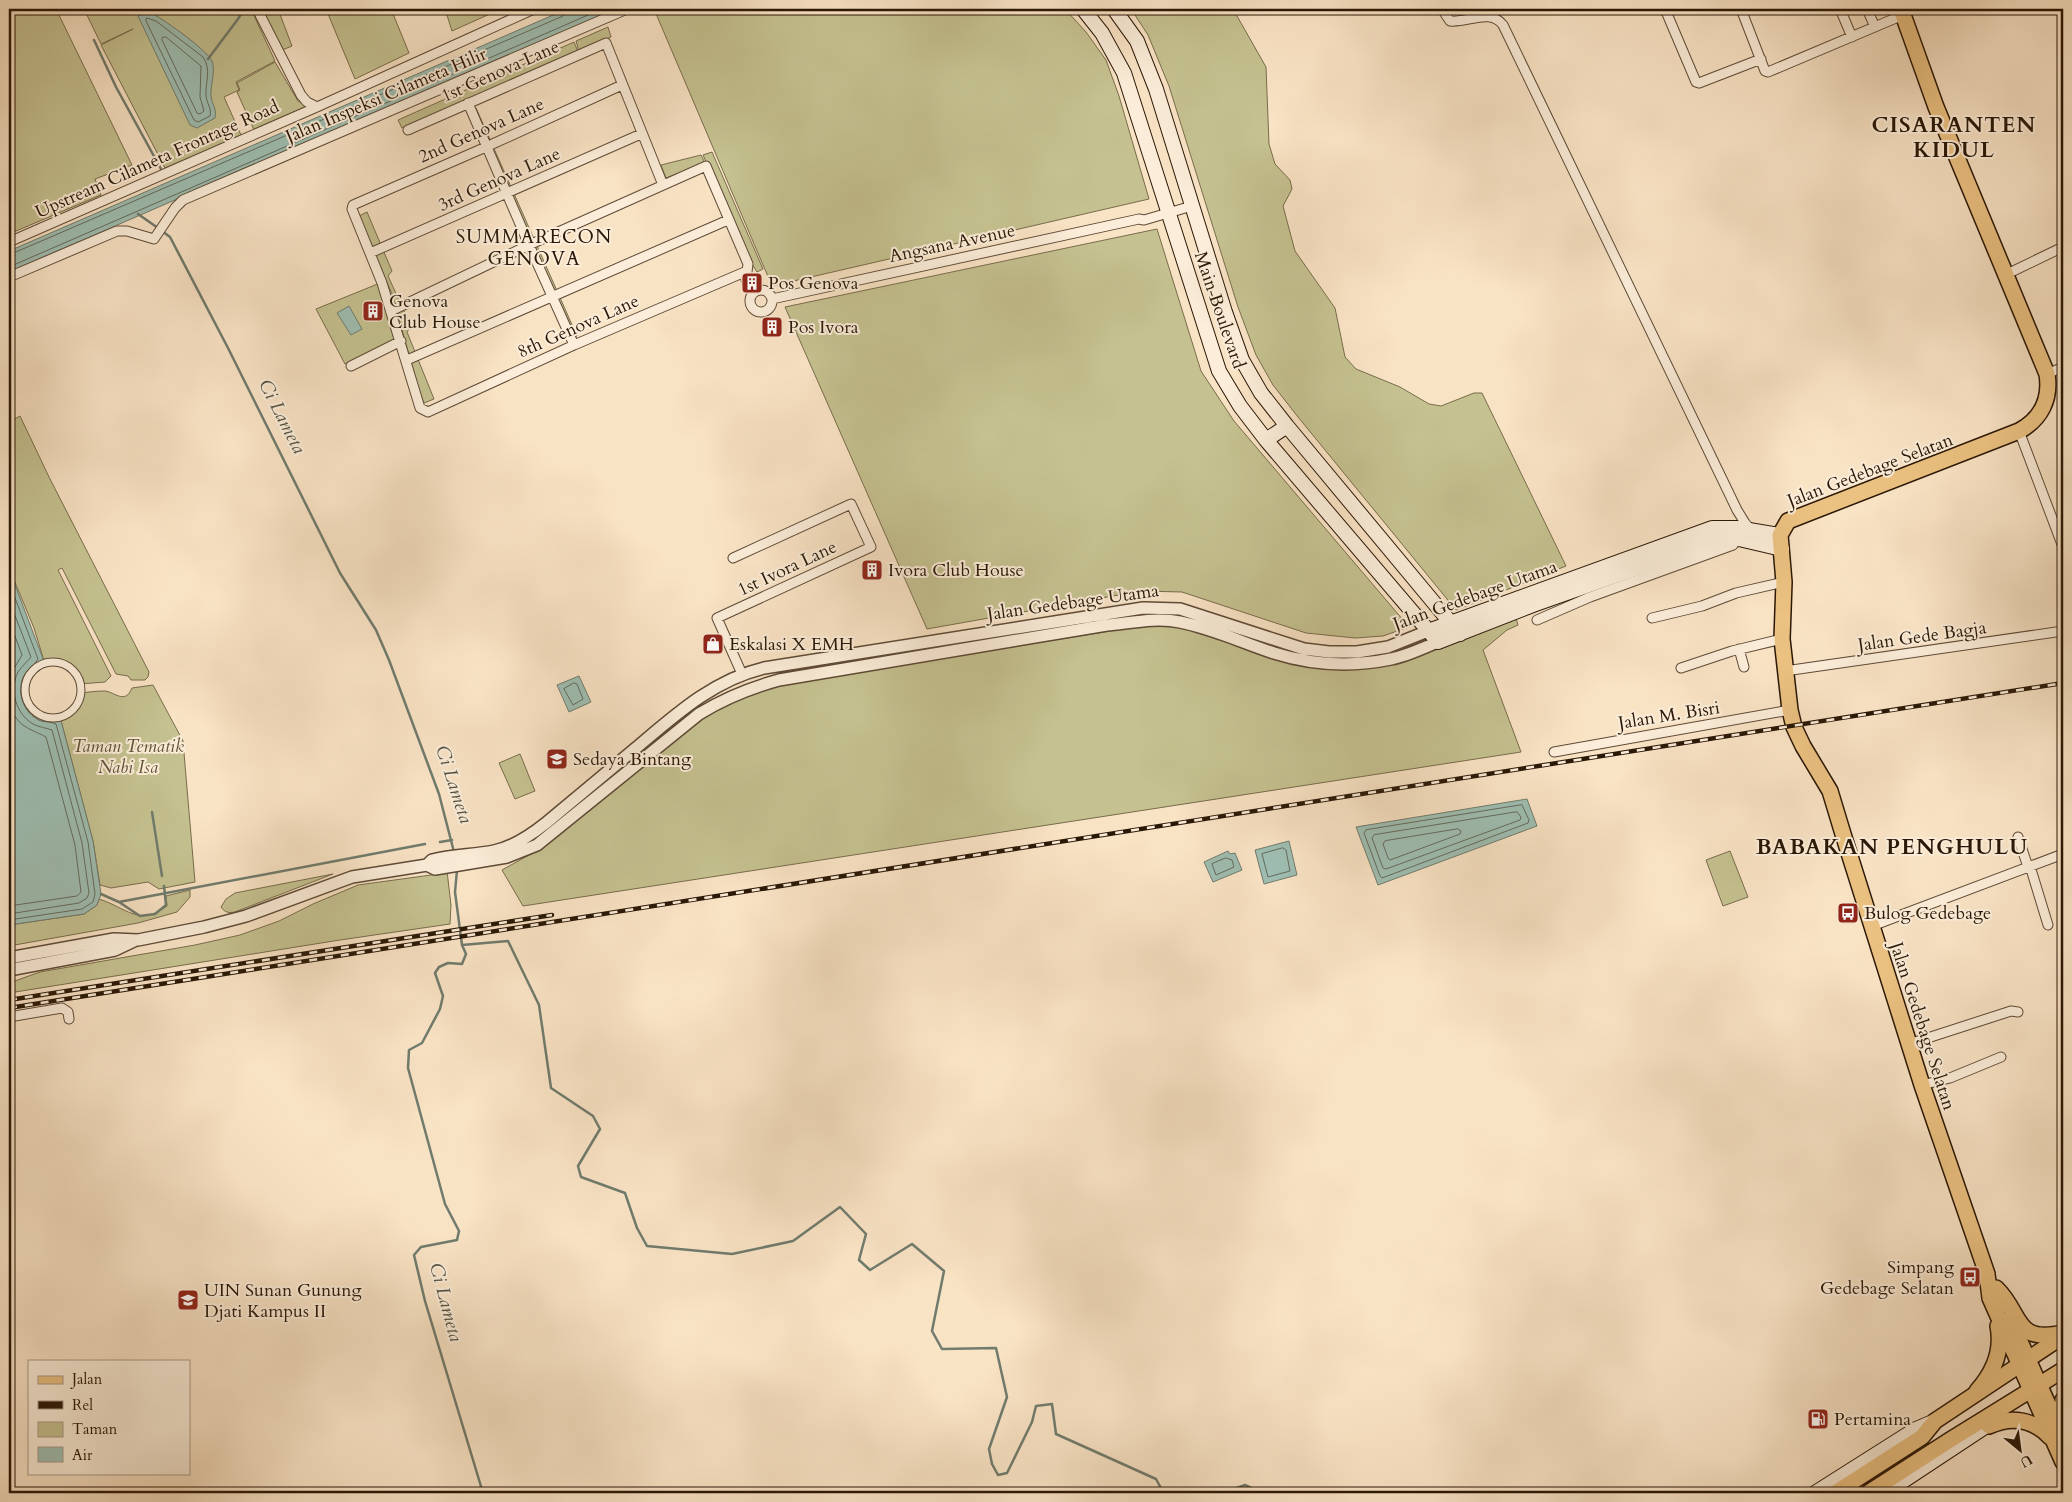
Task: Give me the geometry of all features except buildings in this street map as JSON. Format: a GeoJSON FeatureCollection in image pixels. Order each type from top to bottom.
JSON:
{"type":"FeatureCollection","features":[{"type":"Feature","properties":{"kind":"main road","name":"Main Boulevard"},"geometry":{"type":"LineString","coordinates":[[1082,9],[1102,33],[1124,73],[1165,213],[1219,371],[1240,406],[1266,440],[1438,642]]}},
{"type":"Feature","properties":{"kind":"main road","name":"Main Boulevard"},"geometry":{"type":"LineString","coordinates":[[1114,9],[1137,41],[1147,64],[1224,312],[1242,360],[1261,393],[1286,426],[1456,629]]}},
{"type":"Feature","properties":{"kind":"main road","name":"Jalan Gedebage Selatan"},"geometry":{"type":"LineString","coordinates":[[1902,12],[1936,107],[2047,374],[2048,391],[2044,406],[2031,423],[2019,431],[1792,518],[1784,525],[1781,542],[1784,582],[1782,640],[1785,671],[1794,726],[1834,801],[1922,1085],[1986,1274],[2060,1439],[2063,1462]]}},
{"type":"Feature","properties":{"kind":"main road"},"geometry":{"type":"LineString","coordinates":[[1266,440],[1286,426]]}},
{"type":"Feature","properties":{"kind":"main road","name":"Jalan Gedebage Utama"},"geometry":{"type":"LineString","coordinates":[[1438,642],[1456,629],[1637,562],[1712,528],[1724,527],[1752,531],[1781,542]]}},
{"type":"Feature","properties":{"kind":"main road","name":"Jalan Gedebage Utama"},"geometry":{"type":"LineString","coordinates":[[1637,562],[1676,560],[1714,541],[1729,539],[1781,542]]}},
{"type":"Feature","properties":{"kind":"main road","name":"Jalan Gedebage Utama"},"geometry":{"type":"LineString","coordinates":[[1428,631],[1456,629]]}},
{"type":"Feature","properties":{"kind":"main road"},"geometry":{"type":"LineString","coordinates":[[1993,1293],[2008,1303],[2020,1324],[2029,1332],[2046,1336],[2063,1334]]}},
{"type":"Feature","properties":{"kind":"main road"},"geometry":{"type":"LineString","coordinates":[[1974,1394],[1991,1372],[2000,1348],[2000,1333],[1993,1293]]}},
{"type":"Feature","properties":{"kind":"main road"},"geometry":{"type":"LineString","coordinates":[[1834,1493],[1922,1437],[1936,1421],[2063,1334]]}},
{"type":"Feature","properties":{"kind":"main road"},"geometry":{"type":"LineString","coordinates":[[1868,1493],[2063,1370]]}},
{"type":"Feature","properties":{"kind":"main road"},"geometry":{"type":"LineString","coordinates":[[1989,1426],[2017,1398]]}},
{"type":"Feature","properties":{"kind":"main road"},"geometry":{"type":"LineString","coordinates":[[1885,1493],[1989,1426],[2004,1420],[2026,1421],[2060,1439],[2063,1400]]}},
{"type":"Feature","properties":{"kind":"main road"},"geometry":{"type":"LineString","coordinates":[[1815,1493],[1916,1429],[1936,1421]]}},
{"type":"Feature","properties":{"kind":"street"},"geometry":{"type":"LineString","coordinates":[[258,9],[301,95],[307,102],[317,107]]}},
{"type":"Feature","properties":{"kind":"street","name":"Upstream Cilameta Frontage Road"},"geometry":{"type":"LineString","coordinates":[[9,242],[317,107],[534,9]]}},
{"type":"Feature","properties":{"kind":"street","name":"Jalan Inspeksi Cilameta Hilir"},"geometry":{"type":"LineString","coordinates":[[9,277],[117,231],[127,231],[152,239],[155,238],[178,204],[183,200],[627,9]]}},
{"type":"Feature","properties":{"kind":"street"},"geometry":{"type":"LineString","coordinates":[[1442,9],[1450,21],[1457,22],[1488,16],[1496,18],[1503,25],[1737,510],[1752,531]]}},
{"type":"Feature","properties":{"kind":"street"},"geometry":{"type":"LineString","coordinates":[[1665,9],[1696,82],[1699,83],[1761,59]]}},
{"type":"Feature","properties":{"kind":"street"},"geometry":{"type":"LineString","coordinates":[[1840,9],[1852,37]]}},
{"type":"Feature","properties":{"kind":"street"},"geometry":{"type":"LineString","coordinates":[[1867,9],[1875,27]]}},
{"type":"Feature","properties":{"kind":"street"},"geometry":{"type":"LineString","coordinates":[[1745,10],[1765,71],[1768,72],[1782,68],[1875,27],[1902,12]]}},
{"type":"Feature","properties":{"kind":"street","name":"1st Genova Lane"},"geometry":{"type":"LineString","coordinates":[[408,130],[606,43],[622,85]]}},
{"type":"Feature","properties":{"kind":"street"},"geometry":{"type":"LineString","coordinates":[[622,85],[662,185]]}},
{"type":"Feature","properties":{"kind":"street","name":"2nd Genova Lane"},"geometry":{"type":"LineString","coordinates":[[370,253],[352,209],[353,205],[622,85]]}},
{"type":"Feature","properties":{"kind":"street"},"geometry":{"type":"LineString","coordinates":[[468,103],[574,344]]}},
{"type":"Feature","properties":{"kind":"street","name":"3rd Genova Lane"},"geometry":{"type":"LineString","coordinates":[[370,253],[641,134]]}},
{"type":"Feature","properties":{"kind":"street"},"geometry":{"type":"LineString","coordinates":[[391,311],[529,245],[706,166],[752,282],[772,299]]}},
{"type":"Feature","properties":{"kind":"street","name":"Angsana Avenue"},"geometry":{"type":"LineString","coordinates":[[752,282],[752,308],[762,312],[770,306],[772,299],[1139,219],[1153,213],[1165,213],[1192,206]]}},
{"type":"Feature","properties":{"kind":"street"},"geometry":{"type":"LineString","coordinates":[[370,253],[382,283],[407,360],[552,295],[728,220]]}},
{"type":"Feature","properties":{"kind":"street"},"geometry":{"type":"LineString","coordinates":[[2005,275],[2063,247]]}},
{"type":"Feature","properties":{"kind":"street","name":"8th Genova Lane"},"geometry":{"type":"LineString","coordinates":[[407,360],[420,408],[428,412],[574,344],[752,282]]}},
{"type":"Feature","properties":{"kind":"street"},"geometry":{"type":"LineString","coordinates":[[351,366],[401,342]]}},
{"type":"Feature","properties":{"kind":"street"},"geometry":{"type":"LineString","coordinates":[[2047,374],[2063,368]]}},
{"type":"Feature","properties":{"kind":"street"},"geometry":{"type":"LineString","coordinates":[[2019,431],[2063,547]]}},
{"type":"Feature","properties":{"kind":"street","name":"1st Ivora Lane"},"geometry":{"type":"LineString","coordinates":[[733,558],[851,504],[870,547],[717,618],[742,674]]}},
{"type":"Feature","properties":{"kind":"street"},"geometry":{"type":"LineString","coordinates":[[1538,620],[1676,560],[1733,545]]}},
{"type":"Feature","properties":{"kind":"street"},"geometry":{"type":"LineString","coordinates":[[1652,618],[1702,606],[1736,593],[1784,582]]}},
{"type":"Feature","properties":{"kind":"street"},"geometry":{"type":"LineString","coordinates":[[1143,608],[1146,621]]}},
{"type":"Feature","properties":{"kind":"street","name":"Jalan Gedebage Utama"},"geometry":{"type":"LineString","coordinates":[[496,854],[546,824],[688,705],[715,687],[742,674],[777,665],[1143,608],[1180,609],[1304,649],[1329,652],[1357,652],[1388,647],[1428,631]]}},
{"type":"Feature","properties":{"kind":"street","name":"Jalan Gedebage Utama"},"geometry":{"type":"LineString","coordinates":[[496,854],[526,851],[545,839],[699,714],[723,699],[754,686],[1107,625],[1146,621],[1180,622],[1275,653],[1326,663],[1358,665],[1393,659],[1438,642]]}},
{"type":"Feature","properties":{"kind":"street","name":"Jalan Gede Bagja"},"geometry":{"type":"LineString","coordinates":[[1785,671],[2063,631]]}},
{"type":"Feature","properties":{"kind":"street"},"geometry":{"type":"LineString","coordinates":[[1681,668],[1739,649],[1782,640]]}},
{"type":"Feature","properties":{"kind":"street"},"geometry":{"type":"LineString","coordinates":[[1739,649],[1744,667]]}},
{"type":"Feature","properties":{"kind":"street"},"geometry":{"type":"LineString","coordinates":[[836,657],[839,670]]}},
{"type":"Feature","properties":{"kind":"street"},"geometry":{"type":"LineString","coordinates":[[50,663],[59,663],[68,667],[75,673],[80,684],[80,696],[75,707],[60,717],[42,716],[34,711],[25,693],[28,678],[33,671],[41,665],[50,663]]}},
{"type":"Feature","properties":{"kind":"street","name":"Jalan M. Bisri"},"geometry":{"type":"LineString","coordinates":[[1554,752],[1790,710]]}},
{"type":"Feature","properties":{"kind":"street"},"geometry":{"type":"LineString","coordinates":[[582,794],[589,803]]}},
{"type":"Feature","properties":{"kind":"street"},"geometry":{"type":"LineString","coordinates":[[2018,837],[2048,925]]}},
{"type":"Feature","properties":{"kind":"street"},"geometry":{"type":"LineString","coordinates":[[522,839],[526,851]]}},
{"type":"Feature","properties":{"kind":"street"},"geometry":{"type":"LineString","coordinates":[[9,970],[115,950],[138,940],[246,916],[352,877],[427,865],[434,869],[443,862],[496,854]]}},
{"type":"Feature","properties":{"kind":"street"},"geometry":{"type":"LineString","coordinates":[[1872,926],[2063,854]]}},
{"type":"Feature","properties":{"kind":"street"},"geometry":{"type":"LineString","coordinates":[[9,958],[114,939],[138,940]]}},
{"type":"Feature","properties":{"kind":"street"},"geometry":{"type":"LineString","coordinates":[[9,1017],[62,1008],[68,1012],[69,1019]]}},
{"type":"Feature","properties":{"kind":"street"},"geometry":{"type":"LineString","coordinates":[[1910,1044],[2011,1011],[2018,1012]]}},
{"type":"Feature","properties":{"kind":"street"},"geometry":{"type":"LineString","coordinates":[[1922,1085],[1959,1075],[2001,1057]]}},
{"type":"Feature","properties":{"kind":"green space"},"geometry":{"type":"Polygon","coordinates":[[[9,9],[56,9],[132,165],[95,179],[101,195],[9,234],[9,9]]]}},
{"type":"Feature","properties":{"kind":"green space"},"geometry":{"type":"Polygon","coordinates":[[[84,9],[251,9],[275,61],[236,82],[239,90],[224,97],[241,135],[165,168],[101,45],[133,29],[101,44],[84,9]]]}},
{"type":"Feature","properties":{"kind":"green space"},"geometry":{"type":"Polygon","coordinates":[[[262,9],[278,9],[292,46],[282,50],[262,9]]]}},
{"type":"Feature","properties":{"kind":"green space"},"geometry":{"type":"Polygon","coordinates":[[[326,9],[391,9],[409,53],[355,79],[326,9]]]}},
{"type":"Feature","properties":{"kind":"green space"},"geometry":{"type":"Polygon","coordinates":[[[445,9],[501,9],[452,31],[445,9]]]}},
{"type":"Feature","properties":{"kind":"green space"},"geometry":{"type":"Polygon","coordinates":[[[654,9],[1065,9],[1086,32],[1106,60],[1119,96],[1149,199],[772,286],[654,9]]]}},
{"type":"Feature","properties":{"kind":"green space"},"geometry":{"type":"Polygon","coordinates":[[[1131,9],[1233,9],[1266,67],[1269,144],[1275,164],[1290,180],[1292,189],[1283,206],[1295,251],[1335,308],[1345,357],[1356,369],[1400,387],[1429,404],[1441,406],[1474,393],[1482,393],[1566,566],[1456,610],[1273,385],[1256,355],[1238,307],[1169,86],[1148,35],[1131,9]]]}},
{"type":"Feature","properties":{"kind":"green space"},"geometry":{"type":"Polygon","coordinates":[[[608,27],[611,37],[579,51],[576,41],[608,27]]]}},
{"type":"Feature","properties":{"kind":"green space"},"geometry":{"type":"Polygon","coordinates":[[[574,42],[578,52],[402,128],[398,120],[574,42]]]}},
{"type":"Feature","properties":{"kind":"green space"},"geometry":{"type":"Polygon","coordinates":[[[275,62],[298,101],[308,106],[254,130],[237,92],[240,90],[237,83],[275,62]]]}},
{"type":"Feature","properties":{"kind":"green space"},"geometry":{"type":"Polygon","coordinates":[[[476,108],[577,336],[567,340],[467,112],[476,108]]]}},
{"type":"Feature","properties":{"kind":"green space"},"geometry":{"type":"Polygon","coordinates":[[[712,152],[763,269],[757,272],[703,155],[712,152]]]}},
{"type":"Feature","properties":{"kind":"green space"},"geometry":{"type":"Polygon","coordinates":[[[701,155],[705,163],[666,178],[661,165],[701,155]]]}},
{"type":"Feature","properties":{"kind":"green space"},"geometry":{"type":"Polygon","coordinates":[[[367,212],[392,271],[388,276],[411,326],[407,332],[434,399],[424,403],[392,294],[359,216],[367,212]]]}},
{"type":"Feature","properties":{"kind":"green space"},"geometry":{"type":"Polygon","coordinates":[[[1157,229],[1201,371],[1234,421],[1409,627],[1383,636],[1355,638],[1306,633],[1182,592],[1141,591],[927,629],[785,307],[1157,229]]]}},
{"type":"Feature","properties":{"kind":"green space"},"geometry":{"type":"Polygon","coordinates":[[[380,283],[396,340],[345,364],[316,309],[380,283]]]}},
{"type":"Feature","properties":{"kind":"green space"},"geometry":{"type":"Polygon","coordinates":[[[20,416],[50,479],[149,672],[145,680],[131,680],[128,676],[116,674],[62,568],[58,570],[111,676],[105,682],[80,684],[78,678],[67,666],[57,663],[45,664],[34,628],[9,568],[9,422],[20,416]]]}},
{"type":"Feature","properties":{"kind":"green space"},"geometry":{"type":"Polygon","coordinates":[[[1516,618],[1518,625],[1507,630],[1483,650],[1521,752],[523,906],[502,870],[540,849],[555,838],[702,718],[725,703],[780,685],[1146,625],[1178,627],[1297,665],[1358,669],[1395,664],[1516,618]]]}},
{"type":"Feature","properties":{"kind":"green space","name":"Taman Tematik Nabi Isa"},"geometry":{"type":"Polygon","coordinates":[[[153,685],[183,741],[195,882],[159,889],[148,882],[111,888],[100,885],[93,841],[60,717],[74,708],[81,693],[105,691],[123,697],[132,688],[153,685]]]}},
{"type":"Feature","properties":{"kind":"green space"},"geometry":{"type":"Polygon","coordinates":[[[520,754],[535,791],[515,799],[499,763],[520,754]]]}},
{"type":"Feature","properties":{"kind":"green space"},"geometry":{"type":"Polygon","coordinates":[[[1730,851],[1748,897],[1723,906],[1706,860],[1730,851]]]}},
{"type":"Feature","properties":{"kind":"green space"},"geometry":{"type":"Polygon","coordinates":[[[447,871],[451,905],[450,924],[9,993],[9,983],[40,972],[195,945],[240,935],[279,921],[358,885],[447,871]]]}},
{"type":"Feature","properties":{"kind":"green space"},"geometry":{"type":"Polygon","coordinates":[[[333,874],[235,912],[227,912],[221,907],[226,899],[235,893],[333,874]]]}},
{"type":"Feature","properties":{"kind":"green space"},"geometry":{"type":"Polygon","coordinates":[[[190,890],[190,897],[177,912],[138,923],[9,946],[9,925],[84,914],[97,905],[99,899],[133,914],[148,915],[167,906],[166,896],[190,890]]]}},
{"type":"Feature","properties":{"kind":"water"},"geometry":{"type":"Polygon","coordinates":[[[567,9],[615,9],[9,272],[9,251],[567,9]]]}},
{"type":"Feature","properties":{"kind":"water"},"geometry":{"type":"Polygon","coordinates":[[[148,11],[193,42],[212,61],[211,96],[215,118],[197,128],[190,125],[138,16],[148,11]]]}},
{"type":"Feature","properties":{"kind":"water"},"geometry":{"type":"Polygon","coordinates":[[[349,306],[362,329],[351,335],[337,313],[349,306]]]}},
{"type":"Feature","properties":{"kind":"water"},"geometry":{"type":"Polygon","coordinates":[[[9,569],[45,664],[34,670],[28,678],[25,687],[26,696],[30,705],[37,712],[47,716],[60,717],[93,841],[101,894],[97,905],[84,914],[9,925],[9,569]]]}},
{"type":"Feature","properties":{"kind":"water"},"geometry":{"type":"Polygon","coordinates":[[[579,676],[591,702],[569,712],[557,685],[579,676]]]}},
{"type":"Feature","properties":{"kind":"water"},"geometry":{"type":"Polygon","coordinates":[[[1527,799],[1537,826],[1378,885],[1356,827],[1527,799]]]}},
{"type":"Feature","properties":{"kind":"water"},"geometry":{"type":"Polygon","coordinates":[[[1289,841],[1297,875],[1264,884],[1255,850],[1289,841]]]}},
{"type":"Feature","properties":{"kind":"water"},"geometry":{"type":"Polygon","coordinates":[[[1228,851],[1230,854],[1235,853],[1242,870],[1213,882],[1204,862],[1228,851]]]}},
{"type":"Feature","properties":{"kind":"waterway"},"geometry":{"type":"LineString","coordinates":[[208,59],[238,19],[241,14],[240,9]]}},
{"type":"Feature","properties":{"kind":"waterway"},"geometry":{"type":"LineString","coordinates":[[94,40],[116,87],[161,169]]}},
{"type":"Feature","properties":{"kind":"waterway","name":"Ci Lameta"},"geometry":{"type":"LineString","coordinates":[[138,214],[158,228]]}},
{"type":"Feature","properties":{"kind":"waterway","name":"Ci Lameta"},"geometry":{"type":"LineString","coordinates":[[162,231],[170,237],[228,348],[340,573],[376,630],[439,794],[454,852]]}},
{"type":"Feature","properties":{"kind":"waterway"},"geometry":{"type":"LineString","coordinates":[[152,812],[162,876]]}},
{"type":"Feature","properties":{"kind":"waterway"},"geometry":{"type":"LineString","coordinates":[[440,842],[452,840]]}},
{"type":"Feature","properties":{"kind":"waterway"},"geometry":{"type":"LineString","coordinates":[[101,894],[119,902],[425,844]]}},
{"type":"Feature","properties":{"kind":"waterway","name":"Ci Lameta"},"geometry":{"type":"LineString","coordinates":[[457,870],[455,892],[462,945],[466,954],[462,964],[448,963],[439,967],[435,973],[443,996],[440,1009],[422,1043],[409,1050],[408,1068],[445,1204],[459,1231],[457,1240],[421,1247],[414,1255],[425,1301],[483,1493]]}},
{"type":"Feature","properties":{"kind":"waterway"},"geometry":{"type":"LineString","coordinates":[[119,902],[140,916],[155,914],[166,905],[164,886]]}},
{"type":"Feature","properties":{"kind":"waterway"},"geometry":{"type":"LineString","coordinates":[[462,945],[508,941],[539,1005],[551,1088],[593,1116],[600,1129],[578,1166],[581,1177],[625,1193],[637,1228],[647,1246],[732,1254],[793,1241],[840,1207],[866,1234],[859,1260],[870,1270],[912,1244],[944,1271],[932,1331],[942,1349],[996,1348],[1007,1397],[989,1449],[992,1464],[998,1475],[1007,1473],[1032,1422],[1036,1406],[1052,1404],[1056,1434],[1156,1479],[1162,1490],[1161,1493]]}},
{"type":"Feature","properties":{"kind":"waterway"},"geometry":{"type":"LineString","coordinates":[[1222,1493],[1245,1485],[1262,1493]]}},
{"type":"Feature","properties":{"kind":"tunnel"},"geometry":{"type":"LineString","coordinates":[[754,276],[758,285]]}},
{"type":"Feature","properties":{"kind":"tunnel"},"geometry":{"type":"LineString","coordinates":[[746,280],[750,289]]}},
{"type":"Feature","properties":{"kind":"railway"},"geometry":{"type":"LineString","coordinates":[[9,1008],[2063,683]]}},
{"type":"Feature","properties":{"kind":"railway"},"geometry":{"type":"LineString","coordinates":[[9,1000],[552,915]]}},
{"type":"Feature","properties":{"kind":"place","name":"Pos Genova"},"geometry":{"type":"Point","coordinates":[752,283]}},
{"type":"Feature","properties":{"kind":"place","name":"Genova Club House"},"geometry":{"type":"Point","coordinates":[373,311]}},
{"type":"Feature","properties":{"kind":"place","name":"Pos Ivora"},"geometry":{"type":"Point","coordinates":[772,327]}},
{"type":"Feature","properties":{"kind":"place","name":"Ivora Club House"},"geometry":{"type":"Point","coordinates":[872,570]}},
{"type":"Feature","properties":{"kind":"place","name":"Eskalasi X EMH"},"geometry":{"type":"Point","coordinates":[713,644]}},
{"type":"Feature","properties":{"kind":"place","name":"Sedaya Bintang"},"geometry":{"type":"Point","coordinates":[557,759]}},
{"type":"Feature","properties":{"kind":"place","name":"Bulog Gedebage"},"geometry":{"type":"Point","coordinates":[1848,913]}},
{"type":"Feature","properties":{"kind":"place","name":"Simpang Gedebage Selatan"},"geometry":{"type":"Point","coordinates":[1970,1277]}},
{"type":"Feature","properties":{"kind":"place","name":"UIN Sunan Gunung Djati Kampus II"},"geometry":{"type":"Point","coordinates":[188,1300]}},
{"type":"Feature","properties":{"kind":"place","name":"Pertamina"},"geometry":{"type":"Point","coordinates":[1818,1419]}},
{"type":"Feature","properties":{"kind":"district","name":"CISARANTEN KIDUL"},"geometry":{"type":"Point","coordinates":[1954,136]}},
{"type":"Feature","properties":{"kind":"district","name":"SUMMARECON GENOVA"},"geometry":{"type":"Point","coordinates":[534,247]}},
{"type":"Feature","properties":{"kind":"district","name":"BABAKAN PENGHULU"},"geometry":{"type":"Point","coordinates":[1892,846]}}]}
